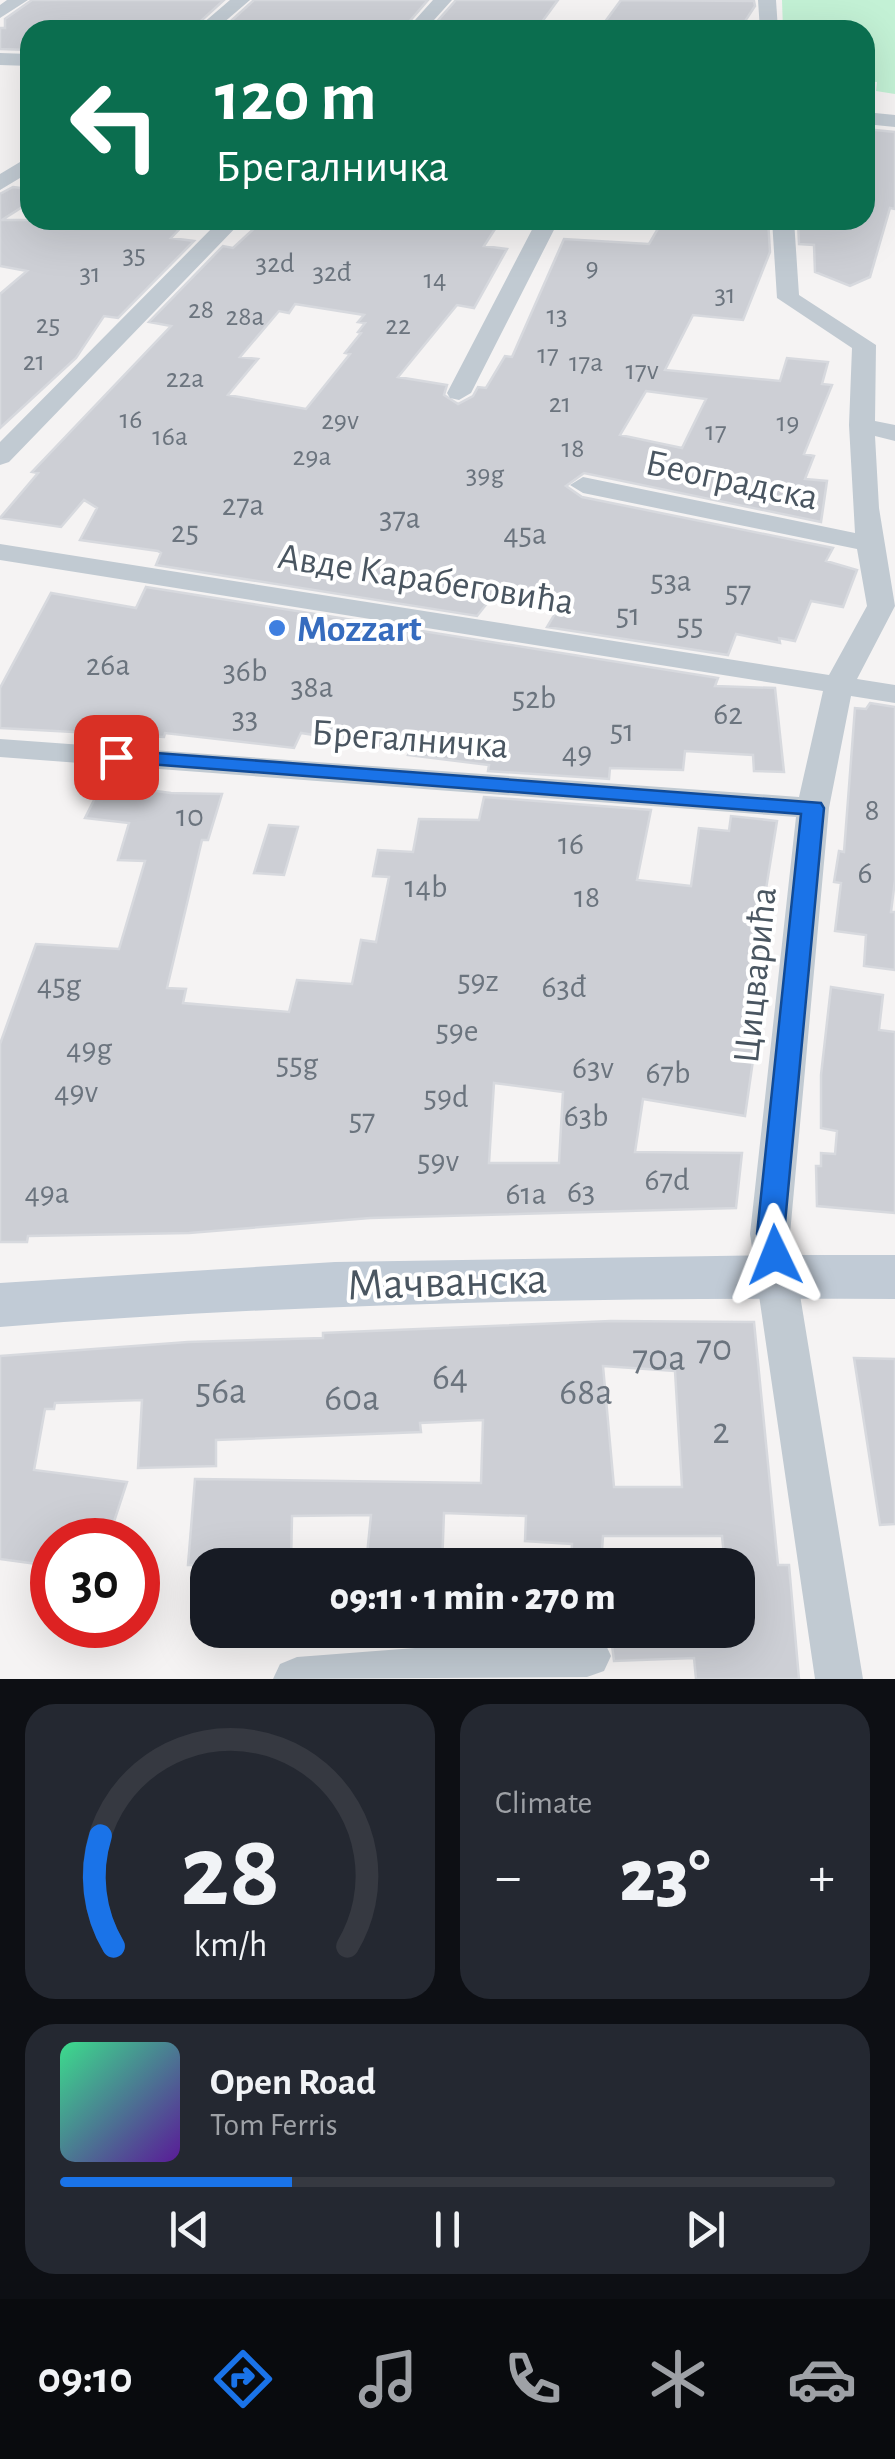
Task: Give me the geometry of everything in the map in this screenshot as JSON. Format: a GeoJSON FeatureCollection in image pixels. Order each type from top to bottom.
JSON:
{"type":"FeatureCollection","features":[{"type":"Feature","properties":{"kind":"main road","name":"Мачванска"},"geometry":{"type":"LineString","coordinates":[[0,1305],[328,1284],[576,1276],[895,1277]]}},
{"type":"Feature","properties":{"kind":"street"},"geometry":{"type":"LineString","coordinates":[[0,13],[19,0]]}},
{"type":"Feature","properties":{"kind":"street"},"geometry":{"type":"LineString","coordinates":[[216,20],[241,0]]}},
{"type":"Feature","properties":{"kind":"street"},"geometry":{"type":"LineString","coordinates":[[424,20],[442,0]]}},
{"type":"Feature","properties":{"kind":"street"},"geometry":{"type":"LineString","coordinates":[[0,456],[222,230]]}},
{"type":"Feature","properties":{"kind":"street"},"geometry":{"type":"LineString","coordinates":[[459,393],[543,230]]}},
{"type":"Feature","properties":{"kind":"street"},"geometry":{"type":"LineString","coordinates":[[784,230],[788,298],[864,345],[866,542],[888,599]]}},
{"type":"Feature","properties":{"kind":"street"},"geometry":{"type":"LineString","coordinates":[[862,425],[895,433]]}},
{"type":"Feature","properties":{"kind":"street","name":"Београдска"},"geometry":{"type":"LineString","coordinates":[[582,486],[832,539],[866,542]]}},
{"type":"Feature","properties":{"kind":"street","name":"Авде Карабеговића"},"geometry":{"type":"LineString","coordinates":[[0,552],[895,694]]}},
{"type":"Feature","properties":{"kind":"street","name":"Цицварића"},"geometry":{"type":"LineString","coordinates":[[839,1679],[770,1234],[813,808],[839,684],[888,599]]}},
{"type":"Feature","properties":{"kind":"street","name":"Брегалничка"},"geometry":{"type":"LineString","coordinates":[[0,748],[813,808]]}},
{"type":"Feature","properties":{"kind":"street"},"geometry":{"type":"LineString","coordinates":[[296,1679],[587,1656]]}},
{"type":"Feature","properties":{"kind":"green space"},"geometry":{"type":"Polygon","coordinates":[[[782,0],[895,0],[895,94],[876,91],[875,20],[783,20],[782,0]]]}},
{"type":"Feature","properties":{"kind":"building"},"geometry":{"type":"Polygon","coordinates":[[[32,0],[224,0],[202,20],[20,20],[20,50],[0,49],[0,28],[5,28],[5,19],[32,0]]]}},
{"type":"Feature","properties":{"kind":"building"},"geometry":{"type":"Polygon","coordinates":[[[254,0],[428,0],[411,20],[232,20],[254,0]]]}},
{"type":"Feature","properties":{"kind":"building"},"geometry":{"type":"Polygon","coordinates":[[[456,0],[558,0],[543,20],[438,20],[456,0]]]}},
{"type":"Feature","properties":{"kind":"building"},"geometry":{"type":"Polygon","coordinates":[[[621,0],[754,1],[755,6],[746,20],[606,20],[621,0]]]}},
{"type":"Feature","properties":{"kind":"building"},"geometry":{"type":"Polygon","coordinates":[[[875,130],[895,132],[895,209],[890,208],[870,277],[850,286],[815,272],[814,245],[799,244],[798,230],[875,230],[875,130]]]}},
{"type":"Feature","properties":{"kind":"building"},"geometry":{"type":"Polygon","coordinates":[[[20,188],[20,208],[2,220],[20,220],[20,230],[179,230],[171,238],[194,241],[118,318],[104,316],[76,358],[0,428],[0,294],[27,271],[0,266],[0,194],[20,188]]]}},
{"type":"Feature","properties":{"kind":"building"},"geometry":{"type":"Polygon","coordinates":[[[252,230],[494,230],[484,246],[507,249],[474,308],[457,305],[398,377],[447,385],[444,395],[458,404],[473,396],[478,387],[486,388],[505,356],[512,357],[564,239],[649,244],[657,230],[769,230],[770,252],[743,320],[693,315],[665,370],[780,381],[787,358],[828,362],[822,384],[832,385],[804,454],[814,456],[805,479],[827,481],[821,522],[584,473],[566,486],[582,497],[833,548],[826,561],[857,570],[843,607],[811,601],[795,641],[779,638],[780,643],[736,634],[728,655],[547,627],[565,597],[500,587],[477,616],[156,565],[161,553],[158,551],[80,540],[97,508],[84,500],[61,527],[0,518],[38,473],[32,472],[171,326],[149,322],[223,246],[233,248],[252,230]],[[295,304],[289,313],[279,311],[240,357],[258,359],[228,395],[306,409],[350,354],[345,353],[361,333],[358,332],[365,323],[358,322],[364,315],[295,304]],[[646,391],[620,435],[682,448],[706,399],[646,391]]]}},
{"type":"Feature","properties":{"kind":"building"},"geometry":{"type":"Polygon","coordinates":[[[146,587],[718,678],[715,686],[775,688],[784,772],[754,771],[753,755],[685,751],[683,770],[610,768],[609,779],[488,771],[489,765],[408,755],[410,750],[301,733],[294,748],[165,733],[164,737],[0,728],[0,688],[51,593],[136,608],[146,587]]]}},
{"type":"Feature","properties":{"kind":"building"},"geometry":{"type":"Polygon","coordinates":[[[870,703],[895,707],[895,880],[891,912],[895,912],[895,970],[864,966],[866,935],[835,931],[841,883],[834,882],[839,851],[844,852],[855,708],[866,709],[870,703]]]}},
{"type":"Feature","properties":{"kind":"building"},"geometry":{"type":"Polygon","coordinates":[[[102,784],[171,793],[222,794],[208,840],[202,840],[167,988],[186,989],[183,1003],[289,1012],[297,980],[352,984],[361,940],[376,942],[389,877],[373,876],[378,850],[413,852],[419,819],[479,820],[484,797],[651,810],[637,880],[691,886],[699,828],[729,831],[731,816],[777,821],[761,920],[773,921],[745,1116],[643,1099],[635,1152],[742,1153],[736,1208],[370,1218],[189,1233],[28,1236],[27,1242],[0,1242],[0,1044],[36,944],[119,949],[145,861],[118,860],[129,823],[85,818],[102,784]],[[494,1083],[489,1163],[559,1163],[563,1092],[494,1083]]]}},
{"type":"Feature","properties":{"kind":"building"},"geometry":{"type":"Polygon","coordinates":[[[269,825],[298,827],[284,875],[254,873],[269,825]]]}},
{"type":"Feature","properties":{"kind":"building"},"geometry":{"type":"Polygon","coordinates":[[[831,987],[883,995],[879,1030],[895,1032],[895,1213],[817,1206],[816,1166],[821,1166],[821,1153],[835,1154],[837,1131],[821,1128],[821,1075],[831,987]]]}},
{"type":"Feature","properties":{"kind":"building"},"geometry":{"type":"Polygon","coordinates":[[[611,1321],[754,1322],[778,1565],[789,1565],[799,1679],[696,1679],[694,1658],[614,1661],[612,1648],[755,1648],[755,1548],[723,1548],[722,1536],[603,1536],[602,1548],[572,1548],[572,1544],[525,1541],[526,1516],[444,1513],[443,1548],[368,1548],[371,1515],[292,1516],[291,1548],[190,1548],[188,1565],[195,1479],[481,1483],[483,1420],[420,1423],[421,1432],[216,1440],[216,1466],[138,1468],[142,1400],[55,1403],[54,1409],[45,1409],[34,1470],[127,1482],[115,1518],[30,1518],[30,1563],[0,1559],[0,1356],[188,1342],[323,1338],[323,1333],[611,1321]],[[603,1366],[614,1487],[682,1487],[675,1371],[603,1366]]]}},
{"type":"Feature","properties":{"kind":"building"},"geometry":{"type":"Polygon","coordinates":[[[854,1358],[895,1359],[895,1524],[880,1525],[854,1358]]]}},
{"type":"Feature","properties":{"kind":"place","name":"Mozzart"},"geometry":{"type":"Point","coordinates":[277,628]}},
{"type":"Feature","properties":{"kind":"route"},"geometry":{"type":"LineString","coordinates":[[116,757],[813,808],[770,1234],[775,1255]]}}]}
